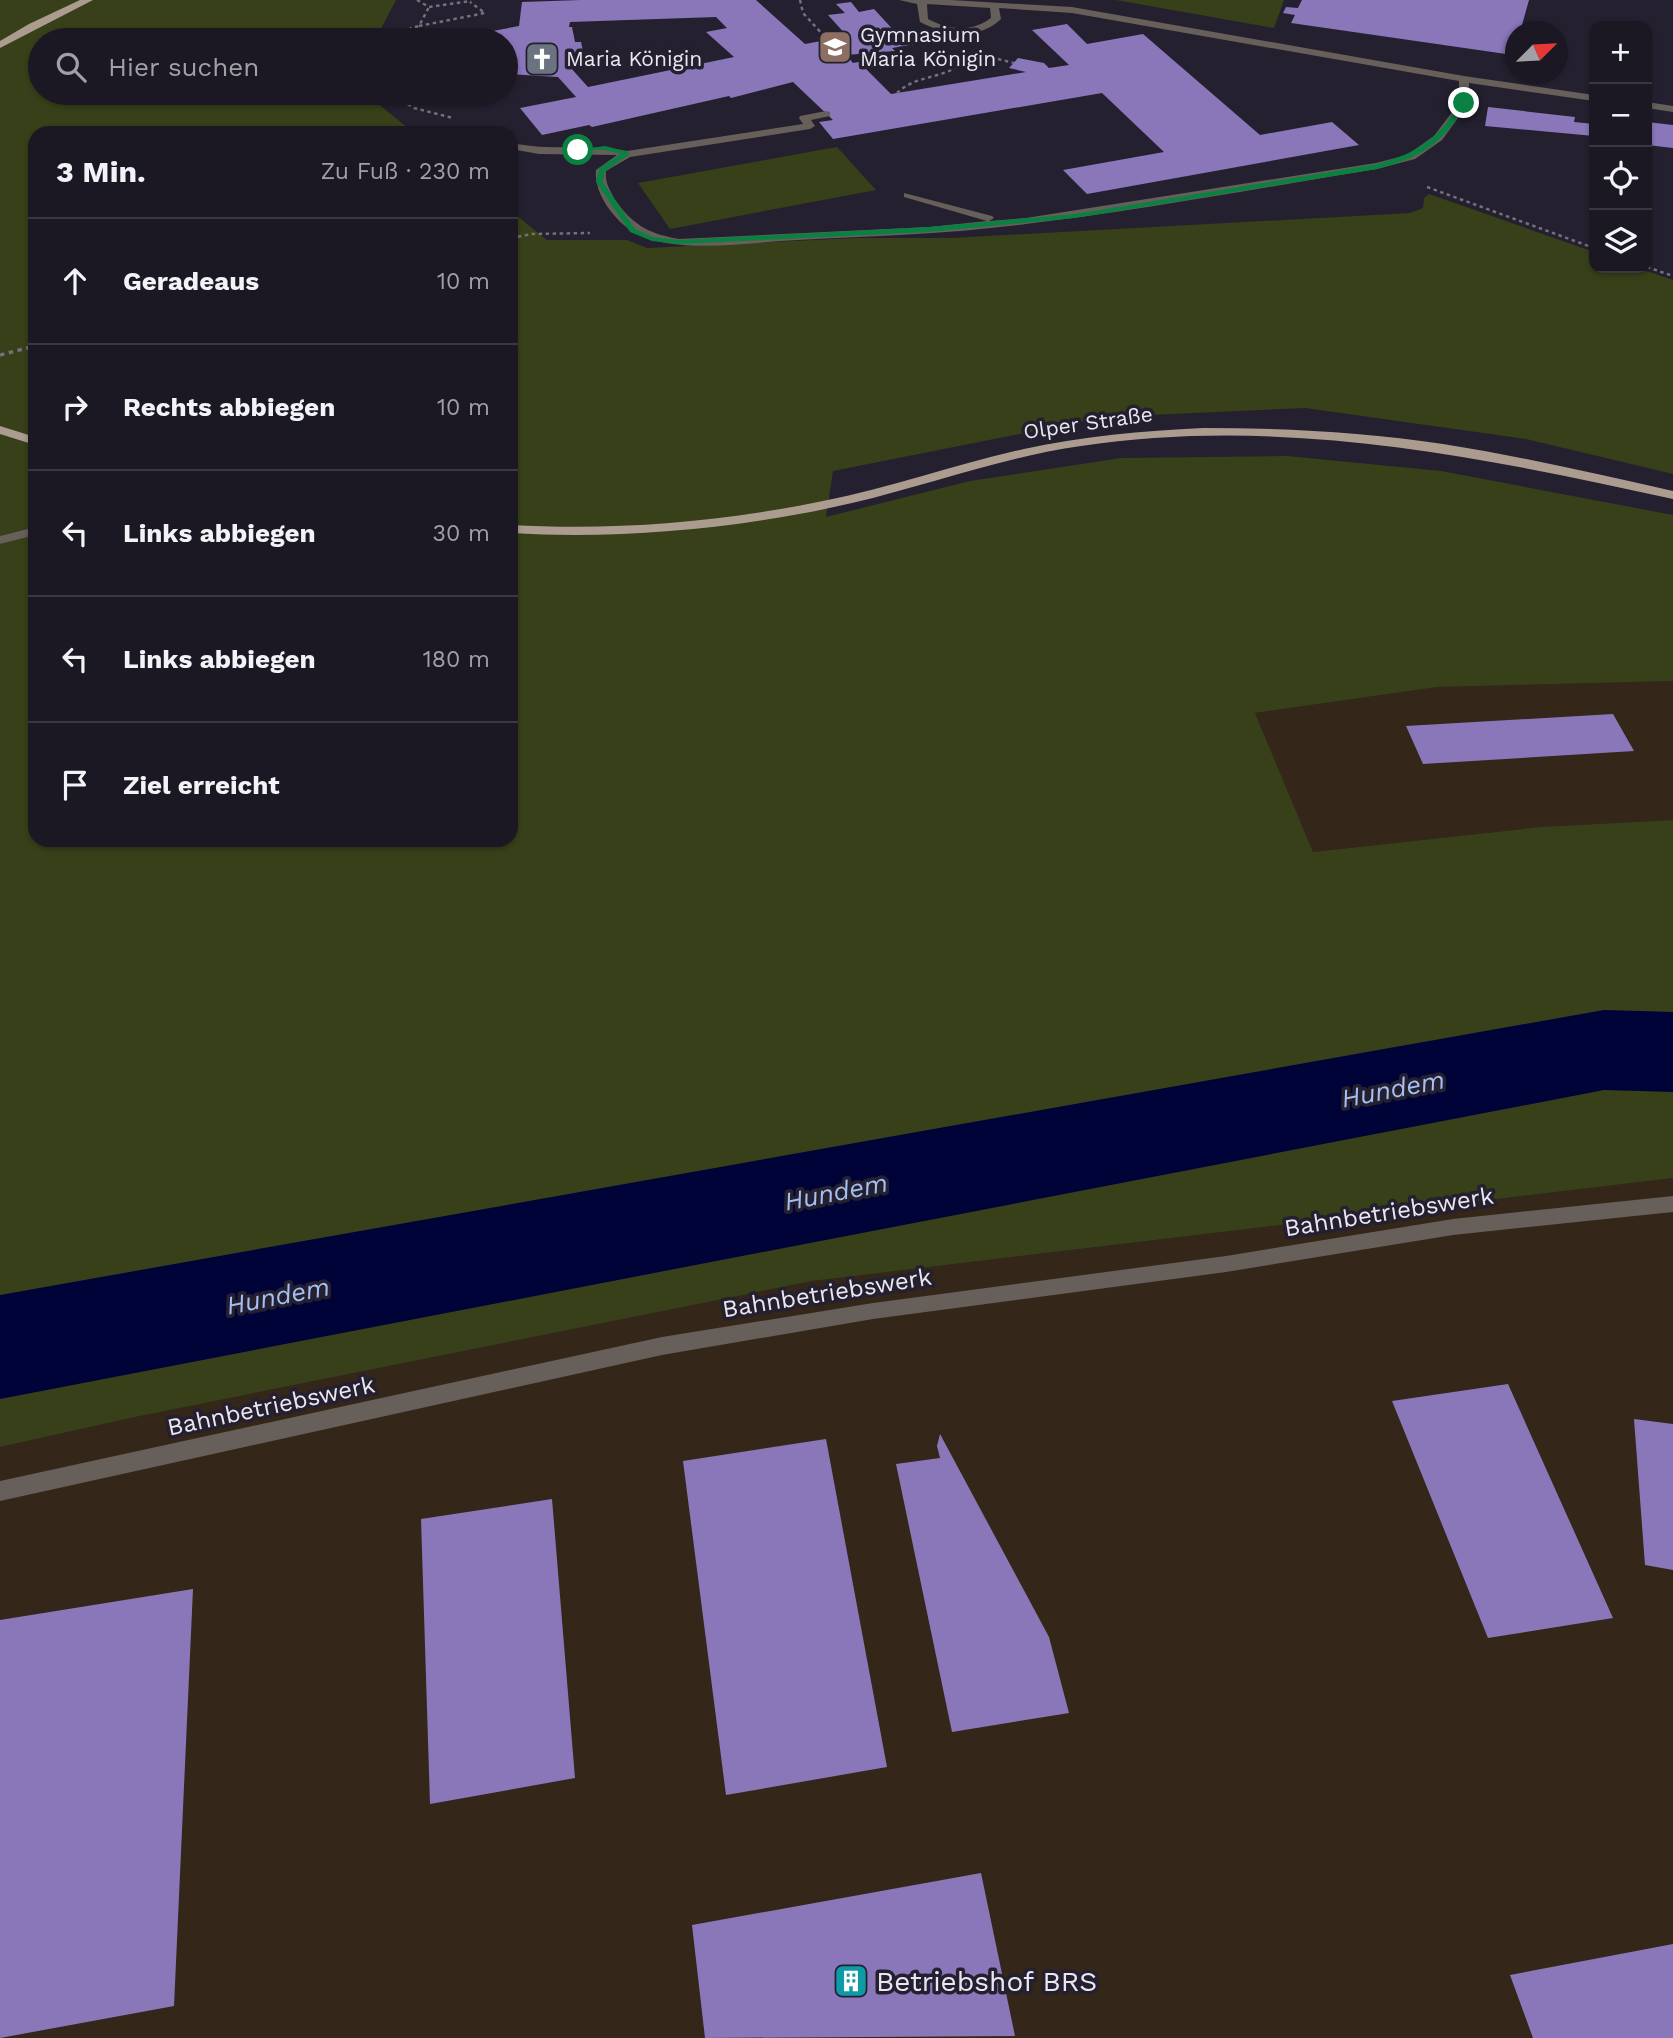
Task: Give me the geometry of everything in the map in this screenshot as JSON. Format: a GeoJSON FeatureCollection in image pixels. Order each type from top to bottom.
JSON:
{"type":"FeatureCollection","features":[{"type":"Feature","properties":{"kind":"main road"},"geometry":{"type":"LineString","coordinates":[[29,28],[89,0]]}},
{"type":"Feature","properties":{"kind":"main road"},"geometry":{"type":"LineString","coordinates":[[0,45],[28,28]]}},
{"type":"Feature","properties":{"kind":"main road"},"geometry":{"type":"LineString","coordinates":[[0,430],[28,439]]}},
{"type":"Feature","properties":{"kind":"main road","name":"Olper Straße"},"geometry":{"type":"LineString","coordinates":[[518,529],[695,525],[792,512],[1036,450],[1104,439],[1177,433],[1278,433],[1407,443],[1551,469],[1673,495]]}},
{"type":"Feature","properties":{"kind":"street"},"geometry":{"type":"LineString","coordinates":[[904,0],[1072,10],[1464,79],[1589,97]]}},
{"type":"Feature","properties":{"kind":"street"},"geometry":{"type":"LineString","coordinates":[[1008,0],[1033,9]]}},
{"type":"Feature","properties":{"kind":"street"},"geometry":{"type":"LineString","coordinates":[[922,1],[923,20],[940,30],[953,33],[988,26],[996,19],[994,6]]}},
{"type":"Feature","properties":{"kind":"street"},"geometry":{"type":"LineString","coordinates":[[826,114],[804,118],[810,126],[627,154],[601,170],[600,182],[633,231],[652,239],[679,242],[929,230],[1075,216],[1377,166],[1411,157],[1437,138],[1453,121],[1464,103],[1464,79]]}},
{"type":"Feature","properties":{"kind":"street"},"geometry":{"type":"LineString","coordinates":[[1652,107],[1673,109]]}},
{"type":"Feature","properties":{"kind":"street"},"geometry":{"type":"LineString","coordinates":[[518,146],[578,150],[605,148],[627,154]]}},
{"type":"Feature","properties":{"kind":"street"},"geometry":{"type":"LineString","coordinates":[[908,195],[974,216],[1026,221]]}},
{"type":"Feature","properties":{"kind":"street"},"geometry":{"type":"LineString","coordinates":[[0,540],[28,533]]}},
{"type":"Feature","properties":{"kind":"street","name":"Bahnbetriebswerk"},"geometry":{"type":"LineString","coordinates":[[0,1491],[663,1346],[873,1311],[1226,1264],[1453,1227],[1673,1204]]}},
{"type":"Feature","properties":{"kind":"path"},"geometry":{"type":"LineString","coordinates":[[411,28],[485,13],[471,1],[429,7],[417,0]]}},
{"type":"Feature","properties":{"kind":"path"},"geometry":{"type":"LineString","coordinates":[[800,0],[803,13],[825,37]]}},
{"type":"Feature","properties":{"kind":"path"},"geometry":{"type":"LineString","coordinates":[[419,26],[429,7]]}},
{"type":"Feature","properties":{"kind":"path"},"geometry":{"type":"LineString","coordinates":[[897,93],[904,84],[946,74],[956,68]]}},
{"type":"Feature","properties":{"kind":"path"},"geometry":{"type":"LineString","coordinates":[[409,105],[470,121],[478,126]]}},
{"type":"Feature","properties":{"kind":"path"},"geometry":{"type":"LineString","coordinates":[[1377,166],[1446,195],[1589,246]]}},
{"type":"Feature","properties":{"kind":"path"},"geometry":{"type":"LineString","coordinates":[[518,237],[633,231]]}},
{"type":"Feature","properties":{"kind":"path"},"geometry":{"type":"LineString","coordinates":[[1652,269],[1673,276]]}},
{"type":"Feature","properties":{"kind":"path"},"geometry":{"type":"LineString","coordinates":[[0,355],[28,348]]}},
{"type":"Feature","properties":{"kind":"shaded area"},"geometry":{"type":"Polygon","coordinates":[[[1673,681],[1673,820],[1541,827],[1313,852],[1255,713],[1437,687],[1673,681]]]}},
{"type":"Feature","properties":{"kind":"shaded area"},"geometry":{"type":"Polygon","coordinates":[[[1673,1178],[1673,2038],[0,2038],[0,1447],[135,1417],[812,1281],[1673,1178]]]}},
{"type":"Feature","properties":{"kind":"green space"},"geometry":{"type":"Polygon","coordinates":[[[0,0],[396,0],[381,28],[28,28],[28,105],[380,105],[405,126],[28,126],[28,529],[0,536],[0,0]]]}},
{"type":"Feature","properties":{"kind":"green space"},"geometry":{"type":"Polygon","coordinates":[[[1116,0],[1284,0],[1274,28],[1116,0]]]}},
{"type":"Feature","properties":{"kind":"green space"},"geometry":{"type":"Polygon","coordinates":[[[837,147],[876,190],[670,229],[638,183],[837,147]]]}},
{"type":"Feature","properties":{"kind":"green space"},"geometry":{"type":"Polygon","coordinates":[[[1429,194],[1589,250],[1589,273],[1652,273],[1673,280],[1673,474],[1526,439],[1305,408],[1105,417],[833,471],[826,517],[970,481],[1121,458],[1287,456],[1441,471],[1673,515],[1673,681],[1437,687],[1255,713],[1313,852],[1541,827],[1673,820],[1673,1178],[812,1281],[135,1417],[0,1447],[0,544],[28,536],[28,847],[518,847],[518,217],[547,240],[627,240],[647,248],[855,238],[951,238],[1410,213],[1423,208],[1424,198],[1429,194]]]}},
{"type":"Feature","properties":{"kind":"building"},"geometry":{"type":"Polygon","coordinates":[[[756,0],[805,44],[821,41],[818,38],[848,37],[828,15],[845,13],[836,4],[851,2],[859,12],[874,9],[898,35],[920,32],[929,42],[892,48],[895,51],[846,55],[853,63],[864,61],[870,67],[865,68],[891,94],[1026,72],[1009,68],[1018,58],[1044,63],[1049,68],[1069,65],[1032,30],[1067,24],[1087,44],[1143,34],[1260,135],[1332,122],[1359,145],[1087,194],[1063,170],[1164,152],[1102,93],[833,139],[819,122],[833,120],[793,82],[731,98],[729,96],[592,127],[589,125],[542,135],[520,108],[576,97],[558,77],[518,75],[518,28],[509,28],[519,26],[522,2],[756,0]],[[716,17],[570,22],[569,27],[572,27],[575,42],[581,42],[583,51],[577,51],[580,67],[570,67],[588,87],[734,57],[706,32],[727,28],[716,17]]]}},
{"type":"Feature","properties":{"kind":"building"},"geometry":{"type":"Polygon","coordinates":[[[1302,0],[1529,0],[1523,21],[1505,21],[1505,54],[1291,23],[1295,15],[1283,13],[1286,7],[1298,8],[1302,0]]]}},
{"type":"Feature","properties":{"kind":"building"},"geometry":{"type":"Polygon","coordinates":[[[1488,107],[1575,117],[1574,122],[1589,124],[1589,136],[1485,126],[1488,107]]]}},
{"type":"Feature","properties":{"kind":"building"},"geometry":{"type":"Polygon","coordinates":[[[1652,123],[1673,125],[1673,148],[1652,146],[1652,123]]]}},
{"type":"Feature","properties":{"kind":"building"},"geometry":{"type":"Polygon","coordinates":[[[1613,714],[1634,751],[1423,764],[1406,726],[1613,714]]]}},
{"type":"Feature","properties":{"kind":"building"},"geometry":{"type":"Polygon","coordinates":[[[1508,1384],[1613,1618],[1488,1638],[1392,1401],[1508,1384]]]}},
{"type":"Feature","properties":{"kind":"building"},"geometry":{"type":"Polygon","coordinates":[[[1634,1419],[1673,1424],[1673,1570],[1645,1565],[1634,1419]]]}},
{"type":"Feature","properties":{"kind":"building"},"geometry":{"type":"Polygon","coordinates":[[[940,1434],[1049,1637],[1069,1713],[952,1732],[896,1464],[940,1458],[937,1446],[940,1434]]]}},
{"type":"Feature","properties":{"kind":"building"},"geometry":{"type":"Polygon","coordinates":[[[826,1439],[887,1767],[726,1795],[683,1461],[826,1439]]]}},
{"type":"Feature","properties":{"kind":"building"},"geometry":{"type":"Polygon","coordinates":[[[552,1499],[575,1778],[430,1804],[421,1519],[552,1499]]]}},
{"type":"Feature","properties":{"kind":"building"},"geometry":{"type":"Polygon","coordinates":[[[193,1589],[174,2006],[0,2038],[0,1620],[193,1589]]]}},
{"type":"Feature","properties":{"kind":"building","name":"Betriebshof BRS"},"geometry":{"type":"Polygon","coordinates":[[[981,1873],[1015,2036],[705,2038],[692,1925],[981,1873]]]}},
{"type":"Feature","properties":{"kind":"building"},"geometry":{"type":"Polygon","coordinates":[[[1673,1944],[1673,2038],[1533,2038],[1510,1975],[1673,1944]]]}},
{"type":"Feature","properties":{"kind":"waterway","name":"Hundem"},"geometry":{"type":"LineString","coordinates":[[0,1347],[1604,1050],[1673,1052]]}},
{"type":"Feature","properties":{"kind":"place","name":"Gymnasium Maria Königin"},"geometry":{"type":"Point","coordinates":[835,47]}},
{"type":"Feature","properties":{"kind":"place","name":"Maria Königin"},"geometry":{"type":"Point","coordinates":[542,59]}},
{"type":"Feature","properties":{"kind":"place","name":"Betriebshof BRS"},"geometry":{"type":"Point","coordinates":[851,1981]}},
{"type":"Feature","properties":{"kind":"route"},"geometry":{"type":"LineString","coordinates":[[578,150],[605,148],[627,154],[601,170],[600,182],[633,231],[652,239],[679,242],[929,230],[1075,216],[1377,166],[1411,157],[1437,138],[1453,121],[1464,103]]}}]}
